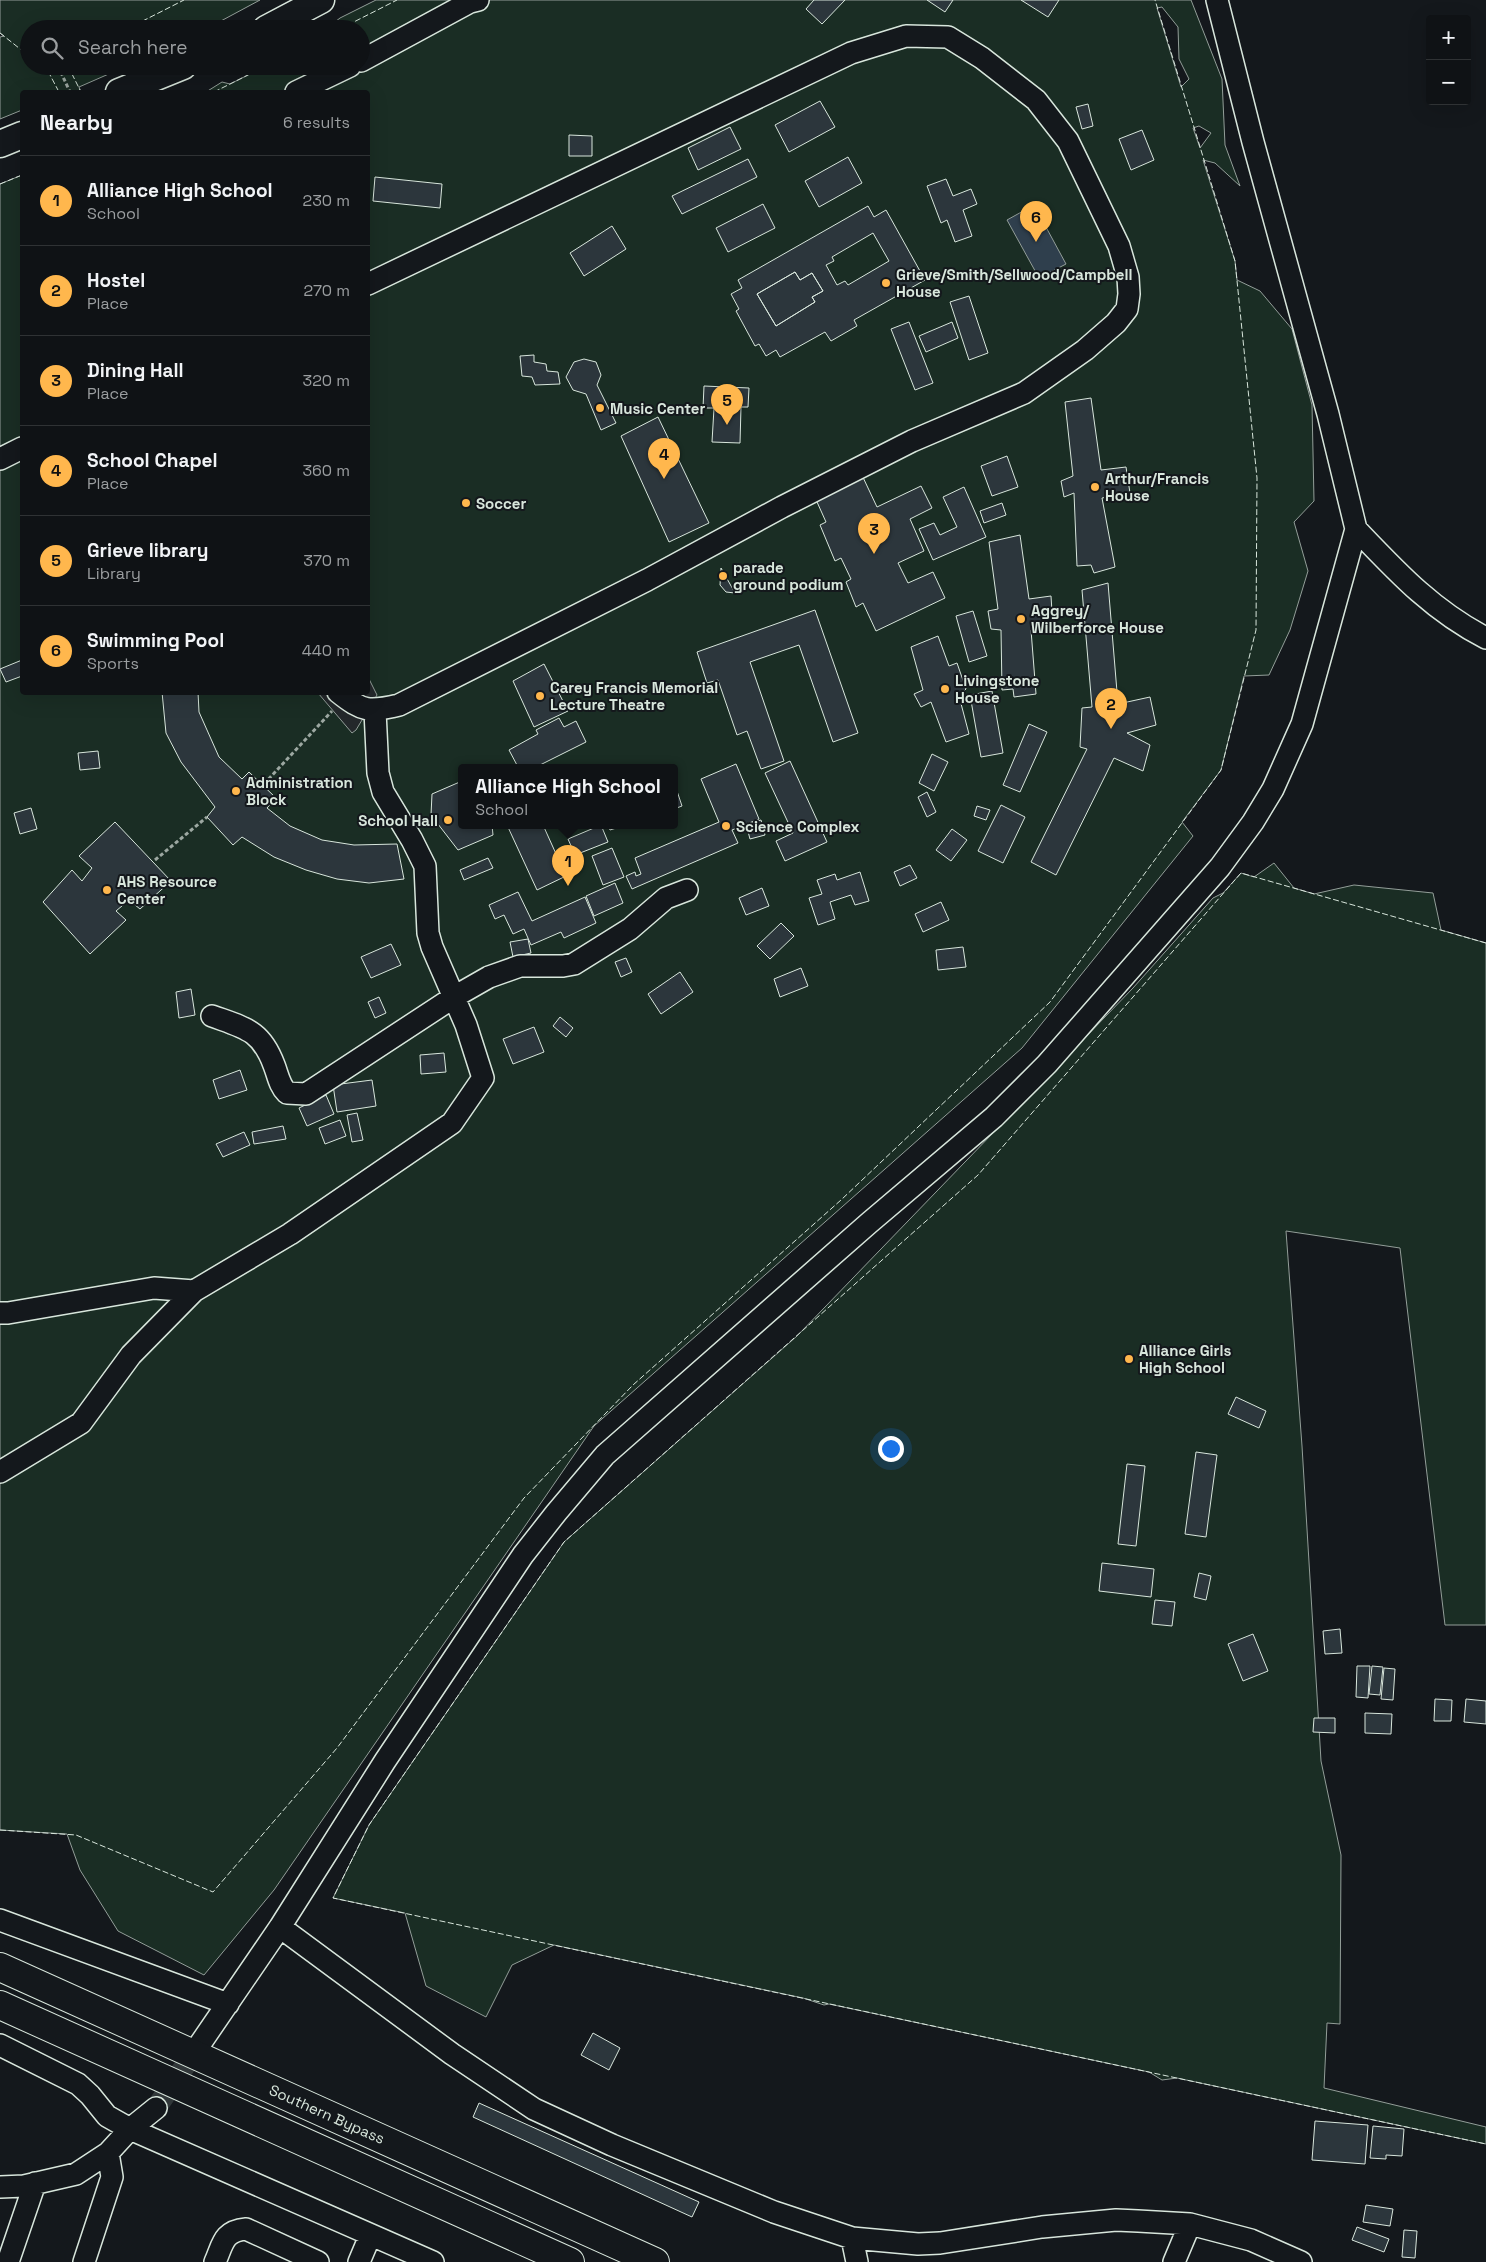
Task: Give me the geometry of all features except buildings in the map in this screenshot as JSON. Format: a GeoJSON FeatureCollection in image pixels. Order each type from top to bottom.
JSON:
{"type":"FeatureCollection","features":[{"type":"Feature","properties":{"kind":"highway","name":"Southern Bypass"},"geometry":{"type":"LineString","coordinates":[[0,1967],[655,2262]]}},
{"type":"Feature","properties":{"kind":"highway"},"geometry":{"type":"LineString","coordinates":[[0,2005],[570,2262]]}},
{"type":"Feature","properties":{"kind":"main road"},"geometry":{"type":"LineString","coordinates":[[283,20],[321,0]]}},
{"type":"Feature","properties":{"kind":"main road"},"geometry":{"type":"LineString","coordinates":[[124,90],[161,75]]}},
{"type":"Feature","properties":{"kind":"main road"},"geometry":{"type":"LineString","coordinates":[[0,144],[20,136]]}},
{"type":"Feature","properties":{"kind":"street"},"geometry":{"type":"LineString","coordinates":[[370,56],[470,2],[478,0]]}},
{"type":"Feature","properties":{"kind":"street"},"geometry":{"type":"LineString","coordinates":[[200,2044],[280,1927],[385,1762],[523,1555],[605,1455],[854,1236],[994,1117],[1047,1064],[1220,867],[1253,822],[1273,789],[1302,724],[1356,529],[1328,414],[1253,142],[1217,0]]}},
{"type":"Feature","properties":{"kind":"street"},"geometry":{"type":"LineString","coordinates":[[342,695],[354,705],[375,711],[399,705],[510,650],[912,441],[1024,393],[1085,350],[1116,324],[1127,310],[1129,294],[1128,277],[1119,246],[1068,141],[1036,100],[982,58],[948,37],[906,36],[851,53],[370,283]]}},
{"type":"Feature","properties":{"kind":"street"},"geometry":{"type":"LineString","coordinates":[[300,90],[331,75]]}},
{"type":"Feature","properties":{"kind":"street"},"geometry":{"type":"LineString","coordinates":[[0,459],[20,449]]}},
{"type":"Feature","properties":{"kind":"street"},"geometry":{"type":"LineString","coordinates":[[1356,529],[1409,585],[1442,612],[1486,638]]}},
{"type":"Feature","properties":{"kind":"street"},"geometry":{"type":"LineString","coordinates":[[0,1472],[81,1423],[131,1355],[194,1291],[290,1234],[452,1122],[483,1078],[466,1025],[432,947],[428,933],[425,866],[416,847],[383,792],[378,774],[375,711]]}},
{"type":"Feature","properties":{"kind":"street"},"geometry":{"type":"LineString","coordinates":[[212,1016],[246,1028],[258,1036],[273,1063],[281,1088],[287,1093],[306,1094],[454,997],[489,977],[520,966],[563,966],[574,964],[630,930],[666,898],[687,890]]}},
{"type":"Feature","properties":{"kind":"street"},"geometry":{"type":"LineString","coordinates":[[0,1312],[8,1313],[154,1288],[194,1291]]}},
{"type":"Feature","properties":{"kind":"street"},"geometry":{"type":"LineString","coordinates":[[0,1920],[228,2004]]}},
{"type":"Feature","properties":{"kind":"street"},"geometry":{"type":"LineString","coordinates":[[280,1927],[452,2054],[534,2109],[612,2145],[774,2212],[852,2238],[918,2244],[940,2243],[1042,2227],[1116,2220],[1190,2224],[1251,2240],[1301,2262]]}},
{"type":"Feature","properties":{"kind":"street"},"geometry":{"type":"LineString","coordinates":[[0,2044],[78,2084],[90,2094],[107,2116],[130,2129],[370,2236],[404,2257],[433,2262]]}},
{"type":"Feature","properties":{"kind":"street"},"geometry":{"type":"LineString","coordinates":[[0,2187],[35,2184],[76,2174],[108,2153],[130,2129],[156,2108]]}},
{"type":"Feature","properties":{"kind":"street"},"geometry":{"type":"LineString","coordinates":[[84,2262],[112,2177],[108,2153]]}},
{"type":"Feature","properties":{"kind":"street"},"geometry":{"type":"LineString","coordinates":[[8,2262],[35,2184]]}},
{"type":"Feature","properties":{"kind":"street"},"geometry":{"type":"LineString","coordinates":[[1174,2262],[1190,2224]]}},
{"type":"Feature","properties":{"kind":"street"},"geometry":{"type":"LineString","coordinates":[[215,2262],[228,2234],[234,2230],[246,2229],[318,2262]]}},
{"type":"Feature","properties":{"kind":"street"},"geometry":{"type":"LineString","coordinates":[[359,2262],[370,2236]]}},
{"type":"Feature","properties":{"kind":"street"},"geometry":{"type":"LineString","coordinates":[[852,2238],[857,2262]]}},
{"type":"Feature","properties":{"kind":"path"},"geometry":{"type":"LineString","coordinates":[[62,75],[69,90]]}},
{"type":"Feature","properties":{"kind":"path"},"geometry":{"type":"LineString","coordinates":[[264,784],[342,695]]}},
{"type":"Feature","properties":{"kind":"path"},"geometry":{"type":"LineString","coordinates":[[155,860],[206,817]]}},
{"type":"Feature","properties":{"kind":"green space"},"geometry":{"type":"Polygon","coordinates":[[[0,0],[260,0],[223,20],[20,20],[20,75],[106,75],[79,87],[80,90],[20,90],[20,111],[0,119],[0,37],[4,36],[0,33],[0,0]]]}},
{"type":"Feature","properties":{"kind":"green space"},"geometry":{"type":"Polygon","coordinates":[[[376,0],[1191,0],[1222,79],[1225,145],[1240,186],[1215,163],[1203,160],[1235,261],[1237,280],[1260,291],[1292,329],[1312,405],[1314,501],[1294,522],[1308,571],[1290,630],[1269,675],[1244,676],[1221,770],[1182,822],[1193,836],[1022,1048],[594,1426],[274,1890],[204,1975],[118,1931],[80,1870],[67,1834],[0,1830],[0,184],[20,176],[20,695],[370,695],[370,90],[209,90],[222,82],[230,84],[248,75],[370,75],[370,20],[337,20],[376,0]],[[1162,7],[1157,8],[1181,87],[1189,79],[1179,59],[1178,27],[1162,7]],[[1199,126],[1193,128],[1200,148],[1211,133],[1199,126]]]}},
{"type":"Feature","properties":{"kind":"green space","name":"Alliance Girls High School"},"geometry":{"type":"Polygon","coordinates":[[[1274,863],[1294,888],[1314,894],[1354,885],[1433,893],[1441,930],[1486,943],[1486,1625],[1445,1625],[1400,1248],[1286,1231],[1302,1446],[1321,1761],[1341,1855],[1340,2024],[1327,2023],[1324,2088],[1486,2127],[1486,2144],[1177,2078],[1162,2080],[1149,2072],[829,2004],[824,2005],[803,1998],[554,1945],[512,1965],[486,2017],[426,1986],[405,1913],[333,1898],[369,1825],[564,1542],[797,1336],[1133,988],[1213,898],[1223,893],[1241,873],[1254,877],[1274,863]]]}},
{"type":"Feature","properties":{"kind":"shaded area"},"geometry":{"type":"Polygon","coordinates":[[[370,681],[377,695],[356,730],[352,733],[320,695],[370,695],[370,681]]]}},
{"type":"Feature","properties":{"kind":"water"},"geometry":{"type":"Polygon","coordinates":[[[1034,205],[1066,264],[1039,278],[1007,220],[1034,205]]]}},
{"type":"Feature","properties":{"kind":"tunnel"},"geometry":{"type":"LineString","coordinates":[[156,2108],[200,2044]]}},
{"type":"Feature","properties":{"kind":"fence"},"geometry":{"type":"LineString","coordinates":[[145,20],[184,0]]}},
{"type":"Feature","properties":{"kind":"fence"},"geometry":{"type":"LineString","coordinates":[[358,20],[397,0]]}},
{"type":"Feature","properties":{"kind":"fence"},"geometry":{"type":"LineString","coordinates":[[0,1830],[76,1835],[213,1892],[337,1748],[524,1498],[633,1385],[841,1200],[1050,1002],[1221,770],[1256,630],[1257,478],[1235,261],[1155,0]]}},
{"type":"Feature","properties":{"kind":"fence"},"geometry":{"type":"LineString","coordinates":[[0,33],[20,49]]}},
{"type":"Feature","properties":{"kind":"fence"},"geometry":{"type":"LineString","coordinates":[[50,75],[58,90]]}},
{"type":"Feature","properties":{"kind":"fence"},"geometry":{"type":"LineString","coordinates":[[72,75],[80,90]]}},
{"type":"Feature","properties":{"kind":"fence"},"geometry":{"type":"LineString","coordinates":[[218,90],[248,75]]}},
{"type":"Feature","properties":{"kind":"fence"},"geometry":{"type":"LineString","coordinates":[[0,184],[20,176]]}},
{"type":"Feature","properties":{"kind":"fence"},"geometry":{"type":"LineString","coordinates":[[1486,943],[1241,873],[978,1175],[564,1542],[369,1825],[333,1898],[1486,2144]]}},
{"type":"Feature","properties":{"kind":"place","name":"Swimming Pool"},"geometry":{"type":"Point","coordinates":[1036,242]}},
{"type":"Feature","properties":{"kind":"place","name":"Grieve/Smith/Sellwood/Campbell House"},"geometry":{"type":"Point","coordinates":[886,283]}},
{"type":"Feature","properties":{"kind":"place","name":"Music Center"},"geometry":{"type":"Point","coordinates":[600,408]}},
{"type":"Feature","properties":{"kind":"place","name":"Grieve library"},"geometry":{"type":"Point","coordinates":[727,425]}},
{"type":"Feature","properties":{"kind":"place","name":"School Chapel"},"geometry":{"type":"Point","coordinates":[664,479]}},
{"type":"Feature","properties":{"kind":"place","name":"Arthur/Francis House"},"geometry":{"type":"Point","coordinates":[1095,487]}},
{"type":"Feature","properties":{"kind":"place","name":"Soccer"},"geometry":{"type":"Point","coordinates":[466,503]}},
{"type":"Feature","properties":{"kind":"place","name":"Dining Hall"},"geometry":{"type":"Point","coordinates":[874,554]}},
{"type":"Feature","properties":{"kind":"place","name":"parade ground podium"},"geometry":{"type":"Point","coordinates":[723,576]}},
{"type":"Feature","properties":{"kind":"place","name":"Aggrey/ Wilberforce House"},"geometry":{"type":"Point","coordinates":[1021,619]}},
{"type":"Feature","properties":{"kind":"place","name":"Livingstone House"},"geometry":{"type":"Point","coordinates":[945,689]}},
{"type":"Feature","properties":{"kind":"place","name":"Carey Francis Memorial Lecture Theatre"},"geometry":{"type":"Point","coordinates":[540,696]}},
{"type":"Feature","properties":{"kind":"place","name":"Hostel"},"geometry":{"type":"Point","coordinates":[1111,729]}},
{"type":"Feature","properties":{"kind":"place","name":"Administration Block"},"geometry":{"type":"Point","coordinates":[236,791]}},
{"type":"Feature","properties":{"kind":"place","name":"School Hall"},"geometry":{"type":"Point","coordinates":[448,820]}},
{"type":"Feature","properties":{"kind":"place","name":"Science Complex"},"geometry":{"type":"Point","coordinates":[726,826]}},
{"type":"Feature","properties":{"kind":"place","name":"Alliance High School"},"geometry":{"type":"Point","coordinates":[568,886]}},
{"type":"Feature","properties":{"kind":"place","name":"AHS Resource Center"},"geometry":{"type":"Point","coordinates":[107,890]}},
{"type":"Feature","properties":{"kind":"place","name":"Alliance Girls High School"},"geometry":{"type":"Point","coordinates":[1129,1359]}}]}
